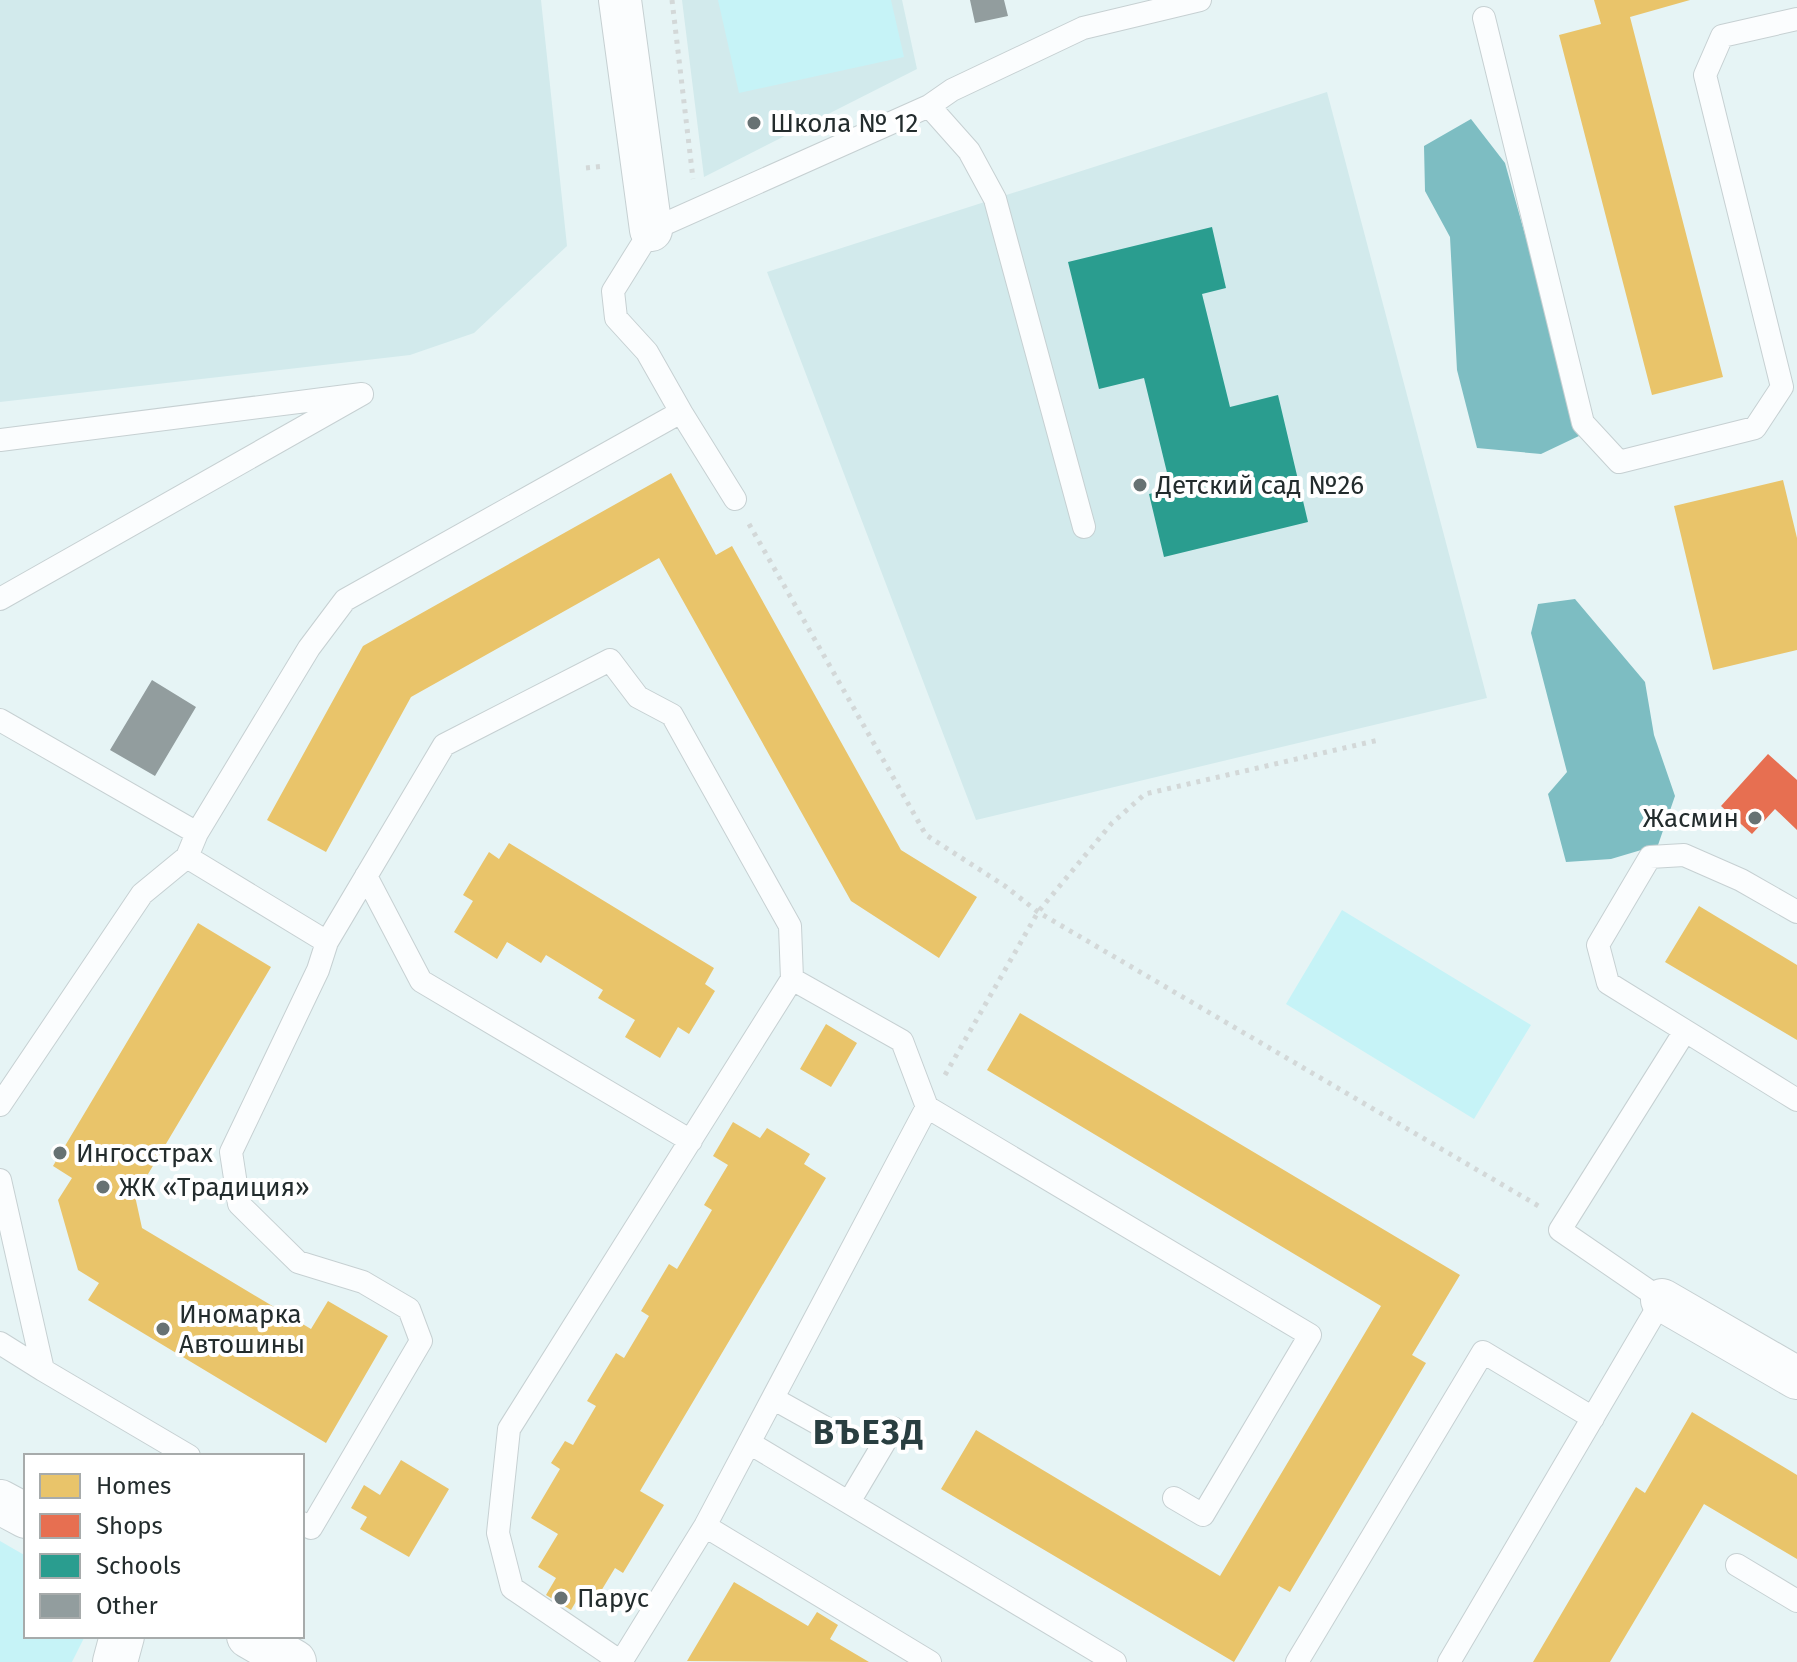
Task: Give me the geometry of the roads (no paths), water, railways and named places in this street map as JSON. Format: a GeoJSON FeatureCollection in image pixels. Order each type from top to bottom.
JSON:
{"type":"FeatureCollection","features":[{"type":"Feature","properties":{"kind":"main road"},"geometry":{"type":"LineString","coordinates":[[0,1502],[24,1515]]}},
{"type":"Feature","properties":{"kind":"main road"},"geometry":{"type":"LineString","coordinates":[[115,1662],[121,1638]]}},
{"type":"Feature","properties":{"kind":"main road"},"geometry":{"type":"LineString","coordinates":[[252,1638],[294,1662]]}},
{"type":"Feature","properties":{"kind":"street"},"geometry":{"type":"LineString","coordinates":[[620,0],[651,230]]}},
{"type":"Feature","properties":{"kind":"street"},"geometry":{"type":"LineString","coordinates":[[1662,1300],[1796,1376]]}},
{"type":"Feature","properties":{"kind":"lane"},"geometry":{"type":"LineString","coordinates":[[735,499],[647,352],[616,318],[613,291],[651,230],[929,106],[952,90],[1083,28],[1145,6],[1200,0]]}},
{"type":"Feature","properties":{"kind":"lane"},"geometry":{"type":"LineString","coordinates":[[1484,18],[1583,423],[1619,462],[1755,428],[1782,387],[1705,75],[1722,36],[1797,19]]}},
{"type":"Feature","properties":{"kind":"lane"},"geometry":{"type":"LineString","coordinates":[[929,106],[969,151],[995,199],[1084,527]]}},
{"type":"Feature","properties":{"kind":"lane"},"geometry":{"type":"LineString","coordinates":[[0,440],[362,394],[0,599]]}},
{"type":"Feature","properties":{"kind":"lane"},"geometry":{"type":"LineString","coordinates":[[0,1105],[142,894],[187,857],[197,833],[309,648],[345,600],[681,412]]}},
{"type":"Feature","properties":{"kind":"lane"},"geometry":{"type":"LineString","coordinates":[[304,1524],[311,1528],[421,1341],[409,1309],[363,1282],[298,1262],[239,1204],[231,1152],[318,970],[327,942],[444,745],[610,660],[638,697],[672,715],[790,926],[792,979],[509,1429],[498,1533],[512,1588],[621,1662],[705,1526],[751,1444],[927,1107]]}},
{"type":"Feature","properties":{"kind":"lane"},"geometry":{"type":"LineString","coordinates":[[0,720],[197,833]]}},
{"type":"Feature","properties":{"kind":"lane"},"geometry":{"type":"LineString","coordinates":[[1797,912],[1741,880],[1684,855],[1650,857],[1598,945],[1608,983],[1797,1100]]}},
{"type":"Feature","properties":{"kind":"lane"},"geometry":{"type":"LineString","coordinates":[[187,857],[327,942]]}},
{"type":"Feature","properties":{"kind":"lane"},"geometry":{"type":"LineString","coordinates":[[366,876],[421,981],[691,1141]]}},
{"type":"Feature","properties":{"kind":"lane"},"geometry":{"type":"LineString","coordinates":[[792,979],[902,1041],[927,1107],[1310,1335],[1203,1515],[1174,1498]]}},
{"type":"Feature","properties":{"kind":"lane"},"geometry":{"type":"LineString","coordinates":[[1449,1662],[1662,1300],[1560,1230],[1685,1031]]}},
{"type":"Feature","properties":{"kind":"lane"},"geometry":{"type":"LineString","coordinates":[[0,1180],[43,1370]]}},
{"type":"Feature","properties":{"kind":"lane"},"geometry":{"type":"LineString","coordinates":[[0,1343],[186,1454]]}},
{"type":"Feature","properties":{"kind":"lane"},"geometry":{"type":"LineString","coordinates":[[1297,1662],[1483,1352],[1593,1418]]}},
{"type":"Feature","properties":{"kind":"lane"},"geometry":{"type":"LineString","coordinates":[[774,1399],[826,1428]]}},
{"type":"Feature","properties":{"kind":"lane"},"geometry":{"type":"LineString","coordinates":[[849,1502],[893,1428]]}},
{"type":"Feature","properties":{"kind":"lane"},"geometry":{"type":"LineString","coordinates":[[751,1444],[1115,1662]]}},
{"type":"Feature","properties":{"kind":"lane"},"geometry":{"type":"LineString","coordinates":[[705,1526],[930,1662]]}},
{"type":"Feature","properties":{"kind":"lane"},"geometry":{"type":"LineString","coordinates":[[1737,1565],[1797,1601]]}},
{"type":"Feature","properties":{"kind":"place","name":"Школа № 12"},"geometry":{"type":"Point","coordinates":[754,123]}},
{"type":"Feature","properties":{"kind":"place","name":"Детский сад №26"},"geometry":{"type":"Point","coordinates":[1140,485]}},
{"type":"Feature","properties":{"kind":"place","name":"Жасмин"},"geometry":{"type":"Point","coordinates":[1755,818]}},
{"type":"Feature","properties":{"kind":"place","name":"Ингосстрах"},"geometry":{"type":"Point","coordinates":[60,1153]}},
{"type":"Feature","properties":{"kind":"place","name":"ЖК «Традиция»"},"geometry":{"type":"Point","coordinates":[103,1187]}},
{"type":"Feature","properties":{"kind":"place","name":"Иномарка Автошины"},"geometry":{"type":"Point","coordinates":[163,1329]}},
{"type":"Feature","properties":{"kind":"place","name":"Парус"},"geometry":{"type":"Point","coordinates":[561,1598]}},
{"type":"Feature","properties":{"kind":"district","name":"ВЪЕЗД"},"geometry":{"type":"Point","coordinates":[869,1432]}}]}
